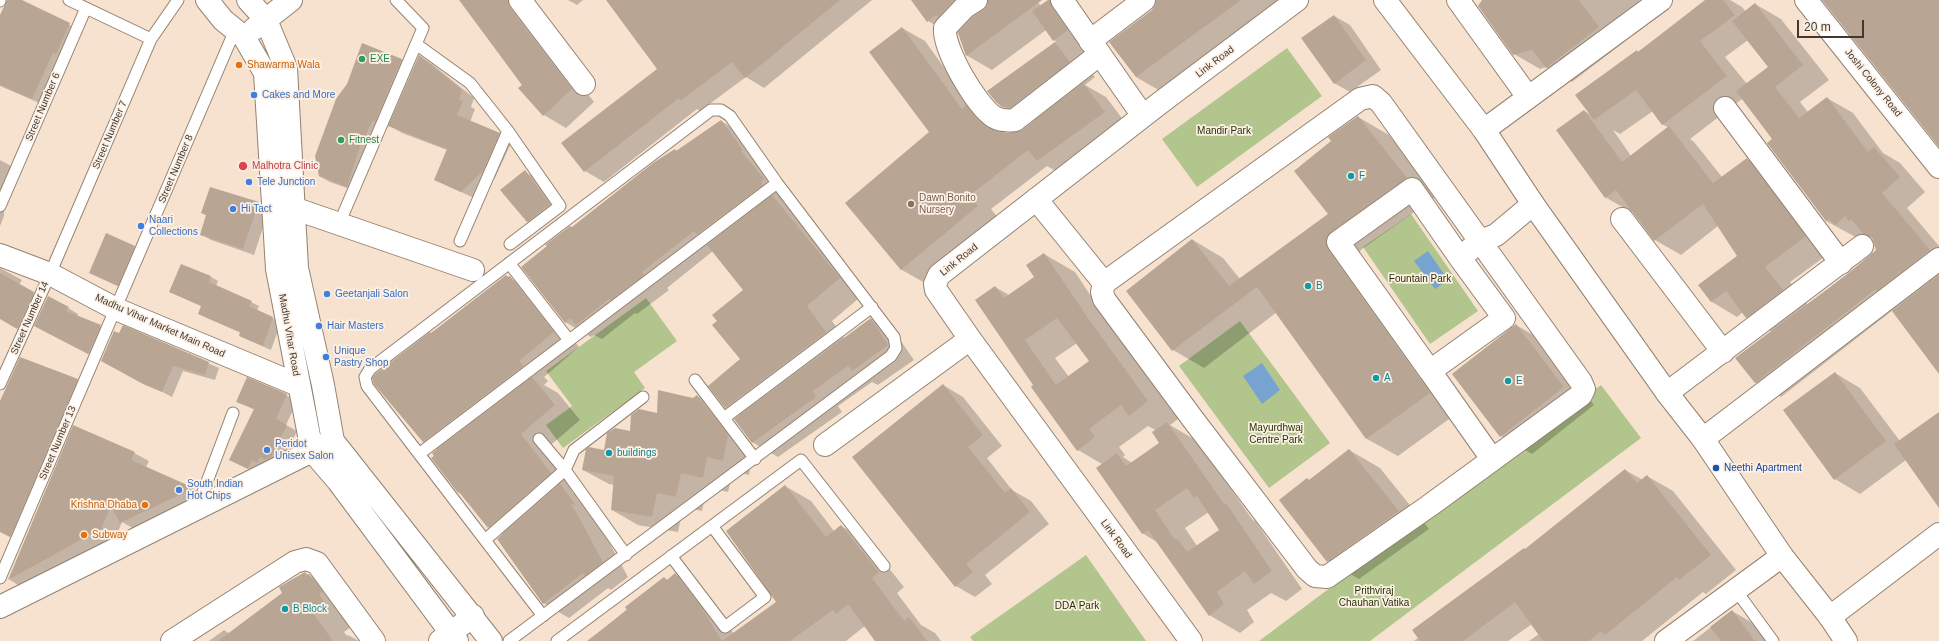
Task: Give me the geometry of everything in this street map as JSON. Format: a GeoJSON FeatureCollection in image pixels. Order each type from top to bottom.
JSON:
{"type":"FeatureCollection","features":[{"type":"Feature","properties":{"kind":"street","name":"Madhu Vihar Road"},"geometry":{"type":"LineString","coordinates":[[207,0],[234,29],[265,73],[277,269],[298,385],[312,451],[338,481],[449,638]]}},
{"type":"Feature","properties":{"kind":"street"},"geometry":{"type":"LineString","coordinates":[[234,29],[243,0]]}},
{"type":"Feature","properties":{"kind":"street","name":"Madhu Vihar Road"},"geometry":{"type":"LineString","coordinates":[[248,0],[266,20],[286,68],[297,268],[323,385],[333,441],[473,616],[491,641]]}},
{"type":"Feature","properties":{"kind":"street"},"geometry":{"type":"LineString","coordinates":[[234,29],[266,20],[291,0]]}},
{"type":"Feature","properties":{"kind":"street"},"geometry":{"type":"LineString","coordinates":[[520,0],[584,84]]}},
{"type":"Feature","properties":{"kind":"street"},"geometry":{"type":"LineString","coordinates":[[976,0],[965,8],[945,28],[944,35],[958,70],[965,82],[994,117],[1006,122],[1015,120],[1095,48],[1144,0]]}},
{"type":"Feature","properties":{"kind":"street"},"geometry":{"type":"LineString","coordinates":[[1062,0],[1143,116]]}},
{"type":"Feature","properties":{"kind":"street","name":"Link Road"},"geometry":{"type":"LineString","coordinates":[[1191,641],[970,339],[936,290],[936,279],[939,275],[1143,116],[1297,0]]}},
{"type":"Feature","properties":{"kind":"street"},"geometry":{"type":"LineString","coordinates":[[1385,0],[1484,130],[1533,204],[1667,394],[1702,439],[1782,556],[1830,617],[1846,641]]}},
{"type":"Feature","properties":{"kind":"street"},"geometry":{"type":"LineString","coordinates":[[1458,0],[1528,97]]}},
{"type":"Feature","properties":{"kind":"street"},"geometry":{"type":"LineString","coordinates":[[1484,130],[1660,0]]}},
{"type":"Feature","properties":{"kind":"street","name":"Joshi Colony Road"},"geometry":{"type":"LineString","coordinates":[[1806,0],[1936,155]]}},
{"type":"Feature","properties":{"kind":"street"},"geometry":{"type":"LineString","coordinates":[[1373,96],[1381,103],[1581,382],[1584,389],[1581,395],[1429,506],[1327,577],[1315,576],[1307,569],[1104,299],[1102,292],[1104,283],[1360,99],[1373,96]]}},
{"type":"Feature","properties":{"kind":"street"},"geometry":{"type":"LineString","coordinates":[[1725,108],[1841,263]]}},
{"type":"Feature","properties":{"kind":"street"},"geometry":{"type":"LineString","coordinates":[[1430,371],[1504,318],[1460,258],[1412,188],[1338,242],[1492,459]]}},
{"type":"Feature","properties":{"kind":"street"},"geometry":{"type":"LineString","coordinates":[[1036,199],[1104,283]]}},
{"type":"Feature","properties":{"kind":"street"},"geometry":{"type":"LineString","coordinates":[[1460,258],[1480,241],[1496,235],[1533,204]]}},
{"type":"Feature","properties":{"kind":"street"},"geometry":{"type":"LineString","coordinates":[[293,208],[473,270]]}},
{"type":"Feature","properties":{"kind":"street"},"geometry":{"type":"LineString","coordinates":[[1622,219],[1723,352]]}},
{"type":"Feature","properties":{"kind":"street"},"geometry":{"type":"LineString","coordinates":[[1667,394],[1862,246]]}},
{"type":"Feature","properties":{"kind":"street","name":"Madhu Vihar Market Main Road"},"geometry":{"type":"LineString","coordinates":[[0,255],[50,274],[116,309],[298,385]]}},
{"type":"Feature","properties":{"kind":"street"},"geometry":{"type":"LineString","coordinates":[[1702,439],[1939,259]]}},
{"type":"Feature","properties":{"kind":"street"},"geometry":{"type":"LineString","coordinates":[[824,445],[970,339]]}},
{"type":"Feature","properties":{"kind":"street"},"geometry":{"type":"LineString","coordinates":[[0,607],[333,441]]}},
{"type":"Feature","properties":{"kind":"street"},"geometry":{"type":"LineString","coordinates":[[1830,617],[1939,534]]}},
{"type":"Feature","properties":{"kind":"street"},"geometry":{"type":"LineString","coordinates":[[1666,641],[1782,556]]}},
{"type":"Feature","properties":{"kind":"street"},"geometry":{"type":"LineString","coordinates":[[173,641],[295,562],[306,559],[317,563],[374,641]]}},
{"type":"Feature","properties":{"kind":"street"},"geometry":{"type":"LineString","coordinates":[[449,638],[473,616]]}},
{"type":"Feature","properties":{"kind":"lane"},"geometry":{"type":"LineString","coordinates":[[69,0],[151,39]]}},
{"type":"Feature","properties":{"kind":"lane","name":"Street Number 7"},"geometry":{"type":"LineString","coordinates":[[50,274],[151,39],[178,0]]}},
{"type":"Feature","properties":{"kind":"lane"},"geometry":{"type":"LineString","coordinates":[[339,224],[423,28],[396,0]]}},
{"type":"Feature","properties":{"kind":"lane","name":"Street Number 6"},"geometry":{"type":"LineString","coordinates":[[0,206],[86,8]]}},
{"type":"Feature","properties":{"kind":"lane","name":"Street Number 8"},"geometry":{"type":"LineString","coordinates":[[116,309],[234,29]]}},
{"type":"Feature","properties":{"kind":"lane"},"geometry":{"type":"LineString","coordinates":[[416,44],[470,83],[508,131],[560,206],[510,244]]}},
{"type":"Feature","properties":{"kind":"lane"},"geometry":{"type":"LineString","coordinates":[[509,641],[626,555],[755,459],[891,356],[896,348],[894,337],[778,183],[730,116],[722,110],[710,110],[370,369],[365,376],[367,386],[543,616]]}},
{"type":"Feature","properties":{"kind":"lane"},"geometry":{"type":"LineString","coordinates":[[460,241],[508,131]]}},
{"type":"Feature","properties":{"kind":"lane"},"geometry":{"type":"LineString","coordinates":[[419,454],[778,183]]}},
{"type":"Feature","properties":{"kind":"lane"},"geometry":{"type":"LineString","coordinates":[[509,263],[570,340]]}},
{"type":"Feature","properties":{"kind":"lane","name":"Street Number 14"},"geometry":{"type":"LineString","coordinates":[[0,384],[50,274]]}},
{"type":"Feature","properties":{"kind":"lane"},"geometry":{"type":"LineString","coordinates":[[724,418],[872,307]]}},
{"type":"Feature","properties":{"kind":"lane","name":"Street Number 13"},"geometry":{"type":"LineString","coordinates":[[0,578],[116,309]]}},
{"type":"Feature","properties":{"kind":"lane"},"geometry":{"type":"LineString","coordinates":[[695,380],[755,459]]}},
{"type":"Feature","properties":{"kind":"lane"},"geometry":{"type":"LineString","coordinates":[[485,540],[565,470],[574,450],[644,397]]}},
{"type":"Feature","properties":{"kind":"lane"},"geometry":{"type":"LineString","coordinates":[[196,509],[233,413]]}},
{"type":"Feature","properties":{"kind":"lane"},"geometry":{"type":"LineString","coordinates":[[539,438],[565,470],[626,555]]}},
{"type":"Feature","properties":{"kind":"lane"},"geometry":{"type":"LineString","coordinates":[[558,641],[801,460],[884,566]]}},
{"type":"Feature","properties":{"kind":"lane"},"geometry":{"type":"LineString","coordinates":[[671,556],[725,627],[765,597],[712,526]]}},
{"type":"Feature","properties":{"kind":"lane"},"geometry":{"type":"LineString","coordinates":[[1735,590],[1773,641]]}},
{"type":"Feature","properties":{"kind":"green space","name":"Mandir Park"},"geometry":{"type":"Polygon","coordinates":[[[1287,48],[1322,96],[1197,187],[1162,139],[1287,48]]]}},
{"type":"Feature","properties":{"kind":"green space","name":"Fountain Park"},"geometry":{"type":"Polygon","coordinates":[[[1411,214],[1478,311],[1430,344],[1363,247],[1411,214]]]}},
{"type":"Feature","properties":{"kind":"green space"},"geometry":{"type":"Polygon","coordinates":[[[646,298],[677,341],[634,372],[645,388],[563,448],[546,425],[572,406],[546,371],[646,298]]]}},
{"type":"Feature","properties":{"kind":"green space","name":"Mayurdhwaj Centre Park"},"geometry":{"type":"Polygon","coordinates":[[[1240,321],[1330,443],[1269,488],[1179,366],[1240,321]]]}},
{"type":"Feature","properties":{"kind":"green space","name":"Prithviraj Chauhan Vatika"},"geometry":{"type":"Polygon","coordinates":[[[1601,385],[1641,438],[1370,641],[1259,641],[1601,385]]]}},
{"type":"Feature","properties":{"kind":"green space","name":"DDA Park"},"geometry":{"type":"Polygon","coordinates":[[[1086,555],[1146,641],[973,641],[970,637],[1086,555]]]}},
{"type":"Feature","properties":{"kind":"water"},"geometry":{"type":"Polygon","coordinates":[[[1428,251],[1448,280],[1435,289],[1414,261],[1428,251]]]}},
{"type":"Feature","properties":{"kind":"water"},"geometry":{"type":"Polygon","coordinates":[[[1262,363],[1280,390],[1262,404],[1243,376],[1262,363]]]}},
{"type":"Feature","properties":{"kind":"building"},"geometry":{"type":"Polygon","coordinates":[[[7,0],[22,0],[70,23],[56,54],[53,53],[32,99],[0,85],[0,15],[7,0]]]}},
{"type":"Feature","properties":{"kind":"building"},"geometry":{"type":"Polygon","coordinates":[[[459,0],[508,0],[510,8],[572,89],[543,116],[518,88],[522,85],[459,0]]]}},
{"type":"Feature","properties":{"kind":"building"},"geometry":{"type":"Polygon","coordinates":[[[606,0],[840,0],[745,78],[732,62],[680,101],[679,98],[584,172],[561,143],[657,69],[606,0]]]}},
{"type":"Feature","properties":{"kind":"building"},"geometry":{"type":"Polygon","coordinates":[[[911,0],[954,0],[938,17],[936,15],[927,22],[911,0]]]}},
{"type":"Feature","properties":{"kind":"building"},"geometry":{"type":"Polygon","coordinates":[[[988,0],[1042,0],[966,56],[958,33],[973,17],[987,6],[988,0]]]}},
{"type":"Feature","properties":{"kind":"building"},"geometry":{"type":"Polygon","coordinates":[[[1050,0],[1052,7],[1068,30],[1053,41],[1032,11],[1050,0]]]}},
{"type":"Feature","properties":{"kind":"building"},"geometry":{"type":"Polygon","coordinates":[[[1156,0],[1241,0],[1136,77],[1109,42],[1152,10],[1156,0]]]}},
{"type":"Feature","properties":{"kind":"building"},"geometry":{"type":"Polygon","coordinates":[[[1482,0],[1579,0],[1599,27],[1546,68],[1532,50],[1513,55],[1478,6],[1482,0]]]}},
{"type":"Feature","properties":{"kind":"building"},"geometry":{"type":"Polygon","coordinates":[[[1705,0],[1723,0],[1735,15],[1700,41],[1727,76],[1662,125],[1636,90],[1594,120],[1575,95],[1637,50],[1638,52],[1705,0]]]}},
{"type":"Feature","properties":{"kind":"building"},"geometry":{"type":"Polygon","coordinates":[[[1822,0],[1939,0],[1939,147],[1822,0]]]}},
{"type":"Feature","properties":{"kind":"building"},"geometry":{"type":"Polygon","coordinates":[[[1755,3],[1803,65],[1775,87],[1799,118],[1827,97],[1868,152],[1874,147],[1900,177],[1882,193],[1930,250],[1877,291],[1876,289],[1755,383],[1735,358],[1849,273],[1876,250],[1872,238],[1863,234],[1851,219],[1849,221],[1845,216],[1835,225],[1829,219],[1826,221],[1767,143],[1772,139],[1736,91],[1768,67],[1732,21],[1755,3]]]}},
{"type":"Feature","properties":{"kind":"building"},"geometry":{"type":"Polygon","coordinates":[[[1334,15],[1366,60],[1334,84],[1301,38],[1334,15]]]}},
{"type":"Feature","properties":{"kind":"building"},"geometry":{"type":"Polygon","coordinates":[[[902,27],[962,109],[966,105],[978,120],[992,130],[1007,133],[1022,130],[1083,83],[1105,112],[1037,161],[1028,150],[969,196],[978,206],[901,270],[845,203],[929,132],[869,52],[902,27]]]}},
{"type":"Feature","properties":{"kind":"building"},"geometry":{"type":"Polygon","coordinates":[[[1055,42],[1070,62],[1010,108],[1002,107],[996,102],[987,91],[1055,42]]]}},
{"type":"Feature","properties":{"kind":"building"},"geometry":{"type":"Polygon","coordinates":[[[362,43],[402,59],[375,122],[373,120],[359,149],[347,187],[319,176],[315,156],[336,99],[347,84],[362,43]]]}},
{"type":"Feature","properties":{"kind":"building"},"geometry":{"type":"Polygon","coordinates":[[[419,55],[462,90],[459,100],[463,101],[457,115],[500,133],[483,171],[461,192],[434,180],[447,149],[388,126],[419,55]]]}},
{"type":"Feature","properties":{"kind":"building"},"geometry":{"type":"Polygon","coordinates":[[[1584,110],[1622,162],[1669,126],[1713,183],[1747,158],[1806,236],[1765,267],[1783,290],[1746,318],[1726,291],[1711,302],[1698,285],[1737,256],[1703,204],[1654,241],[1616,190],[1605,198],[1556,130],[1584,110]]]}},
{"type":"Feature","properties":{"kind":"building"},"geometry":{"type":"Polygon","coordinates":[[[1358,116],[1407,178],[1331,232],[1327,237],[1326,244],[1328,249],[1430,393],[1366,439],[1257,287],[1172,351],[1126,291],[1192,239],[1229,286],[1328,214],[1294,171],[1331,141],[1328,137],[1358,116]]]}},
{"type":"Feature","properties":{"kind":"building"},"geometry":{"type":"Polygon","coordinates":[[[721,120],[743,150],[741,151],[764,179],[761,182],[763,185],[697,234],[694,231],[642,272],[644,275],[611,300],[609,299],[576,325],[570,318],[565,323],[521,267],[547,246],[545,245],[570,226],[572,227],[653,163],[675,149],[676,151],[721,120]]]}},
{"type":"Feature","properties":{"kind":"building"},"geometry":{"type":"Polygon","coordinates":[[[525,170],[550,204],[527,222],[500,190],[525,170]]]}},
{"type":"Feature","properties":{"kind":"building"},"geometry":{"type":"Polygon","coordinates":[[[210,187],[259,202],[243,249],[200,235],[206,215],[201,213],[210,187]]]}},
{"type":"Feature","properties":{"kind":"building"},"geometry":{"type":"Polygon","coordinates":[[[772,195],[840,278],[807,306],[826,332],[725,408],[708,386],[740,359],[712,325],[717,321],[712,315],[743,290],[707,245],[772,195]]]}},
{"type":"Feature","properties":{"kind":"building"},"geometry":{"type":"Polygon","coordinates":[[[106,233],[135,246],[118,286],[89,273],[106,233]]]}},
{"type":"Feature","properties":{"kind":"building"},"geometry":{"type":"Polygon","coordinates":[[[1044,253],[1088,318],[1148,401],[1129,416],[1121,405],[1089,429],[1095,437],[1077,451],[1031,387],[1033,385],[975,300],[995,286],[1004,298],[1034,277],[1026,265],[1044,253]],[[1057,318],[1025,340],[1056,385],[1089,361],[1057,318]]]}},
{"type":"Feature","properties":{"kind":"building"},"geometry":{"type":"Polygon","coordinates":[[[181,264],[211,276],[209,282],[252,301],[249,306],[273,317],[263,346],[239,336],[240,332],[198,314],[201,306],[169,292],[181,264]]]}},
{"type":"Feature","properties":{"kind":"building"},"geometry":{"type":"Polygon","coordinates":[[[0,273],[34,292],[17,329],[0,319],[0,273]]]}},
{"type":"Feature","properties":{"kind":"building"},"geometry":{"type":"Polygon","coordinates":[[[506,275],[508,277],[510,276],[554,332],[519,361],[523,366],[423,442],[374,384],[372,378],[375,374],[506,275]]]}},
{"type":"Feature","properties":{"kind":"building"},"geometry":{"type":"Polygon","coordinates":[[[1939,275],[1939,374],[1892,311],[1939,275]]]}},
{"type":"Feature","properties":{"kind":"building"},"geometry":{"type":"Polygon","coordinates":[[[48,296],[69,307],[66,311],[101,325],[88,354],[34,326],[48,296]]]}},
{"type":"Feature","properties":{"kind":"building"},"geometry":{"type":"Polygon","coordinates":[[[871,318],[888,345],[852,371],[848,366],[813,391],[816,397],[752,443],[734,419],[871,318]]]}},
{"type":"Feature","properties":{"kind":"building","name":"E"},"geometry":{"type":"Polygon","coordinates":[[[1516,324],[1564,387],[1500,437],[1452,374],[1516,324]]]}},
{"type":"Feature","properties":{"kind":"building"},"geometry":{"type":"Polygon","coordinates":[[[123,325],[209,362],[205,375],[173,366],[162,392],[143,384],[101,361],[114,331],[119,333],[123,325]]]}},
{"type":"Feature","properties":{"kind":"building"},"geometry":{"type":"Polygon","coordinates":[[[20,357],[78,379],[10,537],[0,532],[0,401],[20,357]]]}},
{"type":"Feature","properties":{"kind":"building"},"geometry":{"type":"Polygon","coordinates":[[[1835,372],[1886,441],[1834,480],[1783,410],[1835,372]]]}},
{"type":"Feature","properties":{"kind":"building"},"geometry":{"type":"Polygon","coordinates":[[[247,377],[287,394],[276,419],[287,425],[271,457],[265,460],[260,457],[257,463],[252,460],[248,469],[229,460],[254,409],[236,402],[247,377]]]}},
{"type":"Feature","properties":{"kind":"building"},"geometry":{"type":"Polygon","coordinates":[[[532,377],[555,405],[521,434],[551,473],[488,528],[431,458],[434,456],[432,453],[532,377]]]}},
{"type":"Feature","properties":{"kind":"building"},"geometry":{"type":"Polygon","coordinates":[[[943,384],[983,435],[968,447],[1005,493],[1011,488],[1030,512],[966,564],[973,572],[955,587],[852,457],[943,384]]]}},
{"type":"Feature","properties":{"kind":"building","name":"buildings"},"geometry":{"type":"Polygon","coordinates":[[[658,390],[693,398],[697,395],[728,435],[723,461],[707,457],[703,478],[681,473],[676,497],[657,493],[652,517],[611,510],[614,476],[582,470],[586,449],[589,447],[604,450],[607,433],[615,428],[630,431],[631,415],[639,409],[657,413],[658,390]]]}},
{"type":"Feature","properties":{"kind":"building"},"geometry":{"type":"Polygon","coordinates":[[[1939,412],[1939,508],[1894,444],[1939,412]]]}},
{"type":"Feature","properties":{"kind":"building"},"geometry":{"type":"Polygon","coordinates":[[[1167,422],[1224,504],[1226,503],[1272,571],[1254,584],[1245,571],[1217,592],[1224,604],[1209,616],[1148,530],[1142,534],[1096,468],[1117,453],[1126,466],[1159,443],[1152,432],[1167,422]],[[1187,488],[1155,510],[1175,540],[1178,539],[1187,552],[1219,530],[1197,496],[1194,498],[1187,488]]]}},
{"type":"Feature","properties":{"kind":"building"},"geometry":{"type":"Polygon","coordinates":[[[73,425],[135,452],[131,460],[194,488],[120,523],[111,506],[99,534],[95,532],[8,580],[73,425]]]}},
{"type":"Feature","properties":{"kind":"building"},"geometry":{"type":"Polygon","coordinates":[[[1349,449],[1399,511],[1327,562],[1279,500],[1307,478],[1309,480],[1349,449]]]}},
{"type":"Feature","properties":{"kind":"building"},"geometry":{"type":"Polygon","coordinates":[[[1625,469],[1637,483],[1647,475],[1711,555],[1679,580],[1677,577],[1605,635],[1601,631],[1589,641],[1543,641],[1515,602],[1463,641],[1420,641],[1412,630],[1524,548],[1525,549],[1625,469]]]}},
{"type":"Feature","properties":{"kind":"building"},"geometry":{"type":"Polygon","coordinates":[[[560,484],[576,505],[570,504],[575,510],[603,562],[585,576],[583,573],[543,604],[497,539],[560,484]]]}},
{"type":"Feature","properties":{"kind":"building"},"geometry":{"type":"Polygon","coordinates":[[[785,485],[826,537],[841,525],[879,572],[872,578],[904,621],[909,617],[927,641],[875,641],[848,604],[836,614],[833,610],[790,641],[722,641],[776,602],[726,531],[785,485]]]}},
{"type":"Feature","properties":{"kind":"building","name":"B Block"},"geometry":{"type":"Polygon","coordinates":[[[305,572],[307,575],[309,574],[323,592],[319,594],[326,605],[314,614],[333,641],[218,641],[282,593],[279,587],[305,572]]]}},
{"type":"Feature","properties":{"kind":"building"},"geometry":{"type":"Polygon","coordinates":[[[675,573],[701,607],[722,641],[587,641],[627,610],[625,607],[664,577],[667,580],[675,573]]]}},
{"type":"Feature","properties":{"kind":"building"},"geometry":{"type":"Polygon","coordinates":[[[1732,610],[1755,641],[1721,641],[1710,627],[1732,610]]]}},
{"type":"Feature","properties":{"kind":"place","name":"EXE"},"geometry":{"type":"Point","coordinates":[362,59]}},
{"type":"Feature","properties":{"kind":"place","name":"Shawarma Wala"},"geometry":{"type":"Point","coordinates":[239,65]}},
{"type":"Feature","properties":{"kind":"place","name":"Cakes and More"},"geometry":{"type":"Point","coordinates":[254,95]}},
{"type":"Feature","properties":{"kind":"place","name":"Fitnest"},"geometry":{"type":"Point","coordinates":[341,140]}},
{"type":"Feature","properties":{"kind":"place","name":"Malhotra Clinic"},"geometry":{"type":"Point","coordinates":[243,166]}},
{"type":"Feature","properties":{"kind":"place","name":"F"},"geometry":{"type":"Point","coordinates":[1351,176]}},
{"type":"Feature","properties":{"kind":"place","name":"Tele Junction"},"geometry":{"type":"Point","coordinates":[249,182]}},
{"type":"Feature","properties":{"kind":"place","name":"Dawn Bonito Nursery"},"geometry":{"type":"Point","coordinates":[911,204]}},
{"type":"Feature","properties":{"kind":"place","name":"Hi Tact"},"geometry":{"type":"Point","coordinates":[233,209]}},
{"type":"Feature","properties":{"kind":"place","name":"Naari Collections"},"geometry":{"type":"Point","coordinates":[141,226]}},
{"type":"Feature","properties":{"kind":"place","name":"B"},"geometry":{"type":"Point","coordinates":[1308,286]}},
{"type":"Feature","properties":{"kind":"place","name":"Geetanjali Salon"},"geometry":{"type":"Point","coordinates":[327,294]}},
{"type":"Feature","properties":{"kind":"place","name":"Hair Masters"},"geometry":{"type":"Point","coordinates":[319,326]}},
{"type":"Feature","properties":{"kind":"place","name":"Unique Pastry Shop"},"geometry":{"type":"Point","coordinates":[326,357]}},
{"type":"Feature","properties":{"kind":"place","name":"A"},"geometry":{"type":"Point","coordinates":[1376,378]}},
{"type":"Feature","properties":{"kind":"place","name":"E"},"geometry":{"type":"Point","coordinates":[1508,381]}},
{"type":"Feature","properties":{"kind":"place","name":"Peridot Unisex Salon"},"geometry":{"type":"Point","coordinates":[267,450]}},
{"type":"Feature","properties":{"kind":"place","name":"buildings"},"geometry":{"type":"Point","coordinates":[609,453]}},
{"type":"Feature","properties":{"kind":"place","name":"Neethi Apartment"},"geometry":{"type":"Point","coordinates":[1716,468]}},
{"type":"Feature","properties":{"kind":"place","name":"South Indian Hot Chips"},"geometry":{"type":"Point","coordinates":[179,490]}},
{"type":"Feature","properties":{"kind":"place","name":"Krishna Dhaba"},"geometry":{"type":"Point","coordinates":[145,505]}},
{"type":"Feature","properties":{"kind":"place","name":"Subway"},"geometry":{"type":"Point","coordinates":[84,535]}},
{"type":"Feature","properties":{"kind":"place","name":"B Block"},"geometry":{"type":"Point","coordinates":[285,609]}}]}
